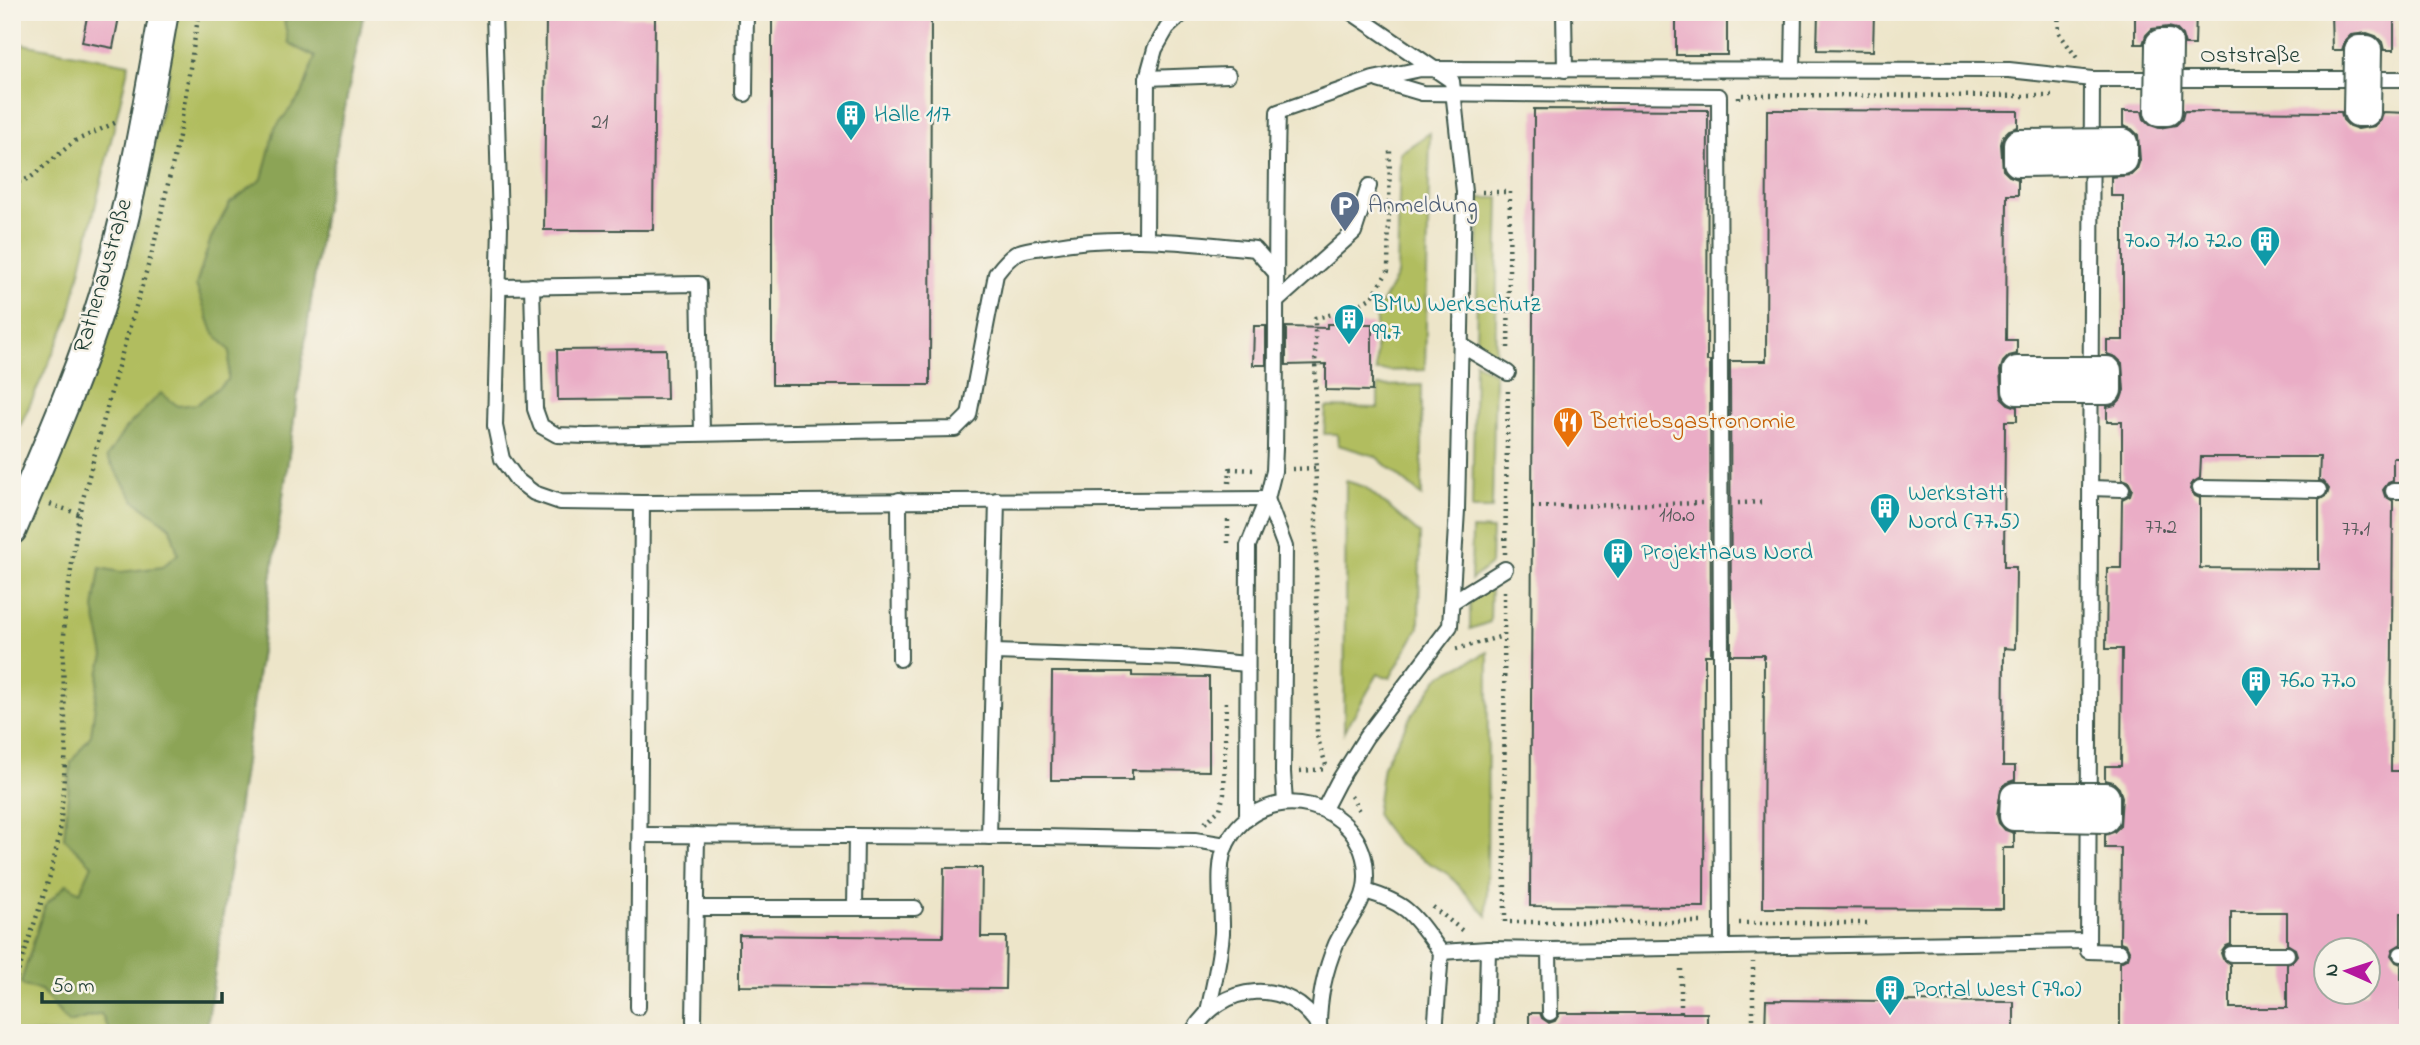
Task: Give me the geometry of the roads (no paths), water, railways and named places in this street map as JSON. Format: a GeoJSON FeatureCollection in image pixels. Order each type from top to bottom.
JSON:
{"type":"FeatureCollection","features":[{"type":"Feature","properties":{"kind":"street","name":"Rathenaustraße"},"geometry":{"type":"LineString","coordinates":[[12,530],[23,475],[103,298],[141,137],[164,12]]}},
{"type":"Feature","properties":{"kind":"lane"},"geometry":{"type":"LineString","coordinates":[[494,12],[500,225],[495,426],[502,459],[517,480],[534,493],[560,502],[642,503],[1267,499]]}},
{"type":"Feature","properties":{"kind":"lane"},"geometry":{"type":"LineString","coordinates":[[745,94],[746,12]]}},
{"type":"Feature","properties":{"kind":"lane"},"geometry":{"type":"LineString","coordinates":[[1146,240],[1147,78],[1155,49],[1167,28],[1184,12]]}},
{"type":"Feature","properties":{"kind":"lane"},"geometry":{"type":"LineString","coordinates":[[1324,809],[1366,737],[1450,626],[1457,510],[1464,192],[1452,81],[1350,12]]}},
{"type":"Feature","properties":{"kind":"lane"},"geometry":{"type":"LineString","coordinates":[[1564,12],[1564,69]]}},
{"type":"Feature","properties":{"kind":"lane"},"geometry":{"type":"LineString","coordinates":[[1793,69],[1794,12]]}},
{"type":"Feature","properties":{"kind":"lane","name":"Oststraße"},"geometry":{"type":"LineString","coordinates":[[1275,272],[1278,112],[1373,79],[1421,69],[2009,70],[2092,79],[2408,79]]}},
{"type":"Feature","properties":{"kind":"lane"},"geometry":{"type":"LineString","coordinates":[[1147,78],[1228,75]]}},
{"type":"Feature","properties":{"kind":"lane"},"geometry":{"type":"LineString","coordinates":[[1373,79],[1422,93],[1719,96],[1722,947]]}},
{"type":"Feature","properties":{"kind":"lane"},"geometry":{"type":"LineString","coordinates":[[2092,79],[2088,951],[2120,952]]}},
{"type":"Feature","properties":{"kind":"lane"},"geometry":{"type":"LineString","coordinates":[[1278,300],[1354,232],[1369,186]]}},
{"type":"Feature","properties":{"kind":"lane"},"geometry":{"type":"LineString","coordinates":[[532,286],[535,409],[541,426],[558,435],[955,429],[969,415],[996,274],[1019,252],[1077,242],[1146,240],[1255,249],[1275,272],[1278,300],[1274,471],[1267,499],[1248,546],[1247,818]]}},
{"type":"Feature","properties":{"kind":"lane"},"geometry":{"type":"LineString","coordinates":[[499,287],[699,284],[702,433]]}},
{"type":"Feature","properties":{"kind":"lane"},"geometry":{"type":"LineString","coordinates":[[1461,345],[1508,373]]}},
{"type":"Feature","properties":{"kind":"lane"},"geometry":{"type":"LineString","coordinates":[[2090,488],[2122,489]]}},
{"type":"Feature","properties":{"kind":"lane"},"geometry":{"type":"LineString","coordinates":[[2200,488],[2319,490]]}},
{"type":"Feature","properties":{"kind":"lane"},"geometry":{"type":"LineString","coordinates":[[1267,499],[1285,547],[1285,803]]}},
{"type":"Feature","properties":{"kind":"lane"},"geometry":{"type":"LineString","coordinates":[[899,500],[900,659]]}},
{"type":"Feature","properties":{"kind":"lane"},"geometry":{"type":"LineString","coordinates":[[989,837],[998,500]]}},
{"type":"Feature","properties":{"kind":"lane"},"geometry":{"type":"LineString","coordinates":[[638,1007],[642,503]]}},
{"type":"Feature","properties":{"kind":"lane"},"geometry":{"type":"LineString","coordinates":[[1452,602],[1505,569]]}},
{"type":"Feature","properties":{"kind":"lane"},"geometry":{"type":"LineString","coordinates":[[994,652],[1181,658],[1247,664]]}},
{"type":"Feature","properties":{"kind":"lane"},"geometry":{"type":"LineString","coordinates":[[1208,1011],[1222,934],[1222,857],[1226,845],[1247,818],[1262,809],[1285,803],[1302,803],[1324,809],[1343,822],[1360,847],[1366,869],[1365,891],[1328,964],[1319,1008],[1321,1029]]}},
{"type":"Feature","properties":{"kind":"lane"},"geometry":{"type":"LineString","coordinates":[[641,835],[1195,840],[1226,845]]}},
{"type":"Feature","properties":{"kind":"lane"},"geometry":{"type":"LineString","coordinates":[[694,1021],[697,835]]}},
{"type":"Feature","properties":{"kind":"lane"},"geometry":{"type":"LineString","coordinates":[[855,908],[856,836]]}},
{"type":"Feature","properties":{"kind":"lane"},"geometry":{"type":"LineString","coordinates":[[1365,891],[1387,897],[1409,910],[1441,952],[1435,1033]]}},
{"type":"Feature","properties":{"kind":"lane"},"geometry":{"type":"LineString","coordinates":[[696,908],[915,908]]}},
{"type":"Feature","properties":{"kind":"lane"},"geometry":{"type":"LineString","coordinates":[[1441,952],[1488,949],[2088,941]]}},
{"type":"Feature","properties":{"kind":"lane"},"geometry":{"type":"LineString","coordinates":[[1486,1033],[1488,949]]}},
{"type":"Feature","properties":{"kind":"lane"},"geometry":{"type":"LineString","coordinates":[[1549,950],[1550,1013]]}},
{"type":"Feature","properties":{"kind":"lane"},"geometry":{"type":"LineString","coordinates":[[2231,954],[2287,954]]}},
{"type":"Feature","properties":{"kind":"lane"},"geometry":{"type":"LineString","coordinates":[[1192,1033],[1208,1011],[1232,996],[1253,992],[1267,992],[1297,1003],[1321,1029]]}},
{"type":"Feature","properties":{"kind":"place","name":"Halle 117"},"geometry":{"type":"Point","coordinates":[851,142]}},
{"type":"Feature","properties":{"kind":"place","name":"Anmeldung"},"geometry":{"type":"Point","coordinates":[1345,233]}},
{"type":"Feature","properties":{"kind":"place","name":"70.0 71.0 72.0"},"geometry":{"type":"Point","coordinates":[2265,268]}},
{"type":"Feature","properties":{"kind":"place","name":"BMW Werkschutz 99.7"},"geometry":{"type":"Point","coordinates":[1349,346]}},
{"type":"Feature","properties":{"kind":"place","name":"Betriebsgastronomie"},"geometry":{"type":"Point","coordinates":[1568,449]}},
{"type":"Feature","properties":{"kind":"place","name":"Werkstatt Nord (77.5)"},"geometry":{"type":"Point","coordinates":[1885,535]}},
{"type":"Feature","properties":{"kind":"place","name":"Projekthaus Nord"},"geometry":{"type":"Point","coordinates":[1618,580]}},
{"type":"Feature","properties":{"kind":"place","name":"76.0 77.0"},"geometry":{"type":"Point","coordinates":[2256,708]}},
{"type":"Feature","properties":{"kind":"place","name":"Portal West (79.0)"},"geometry":{"type":"Point","coordinates":[1890,1017]}}]}
